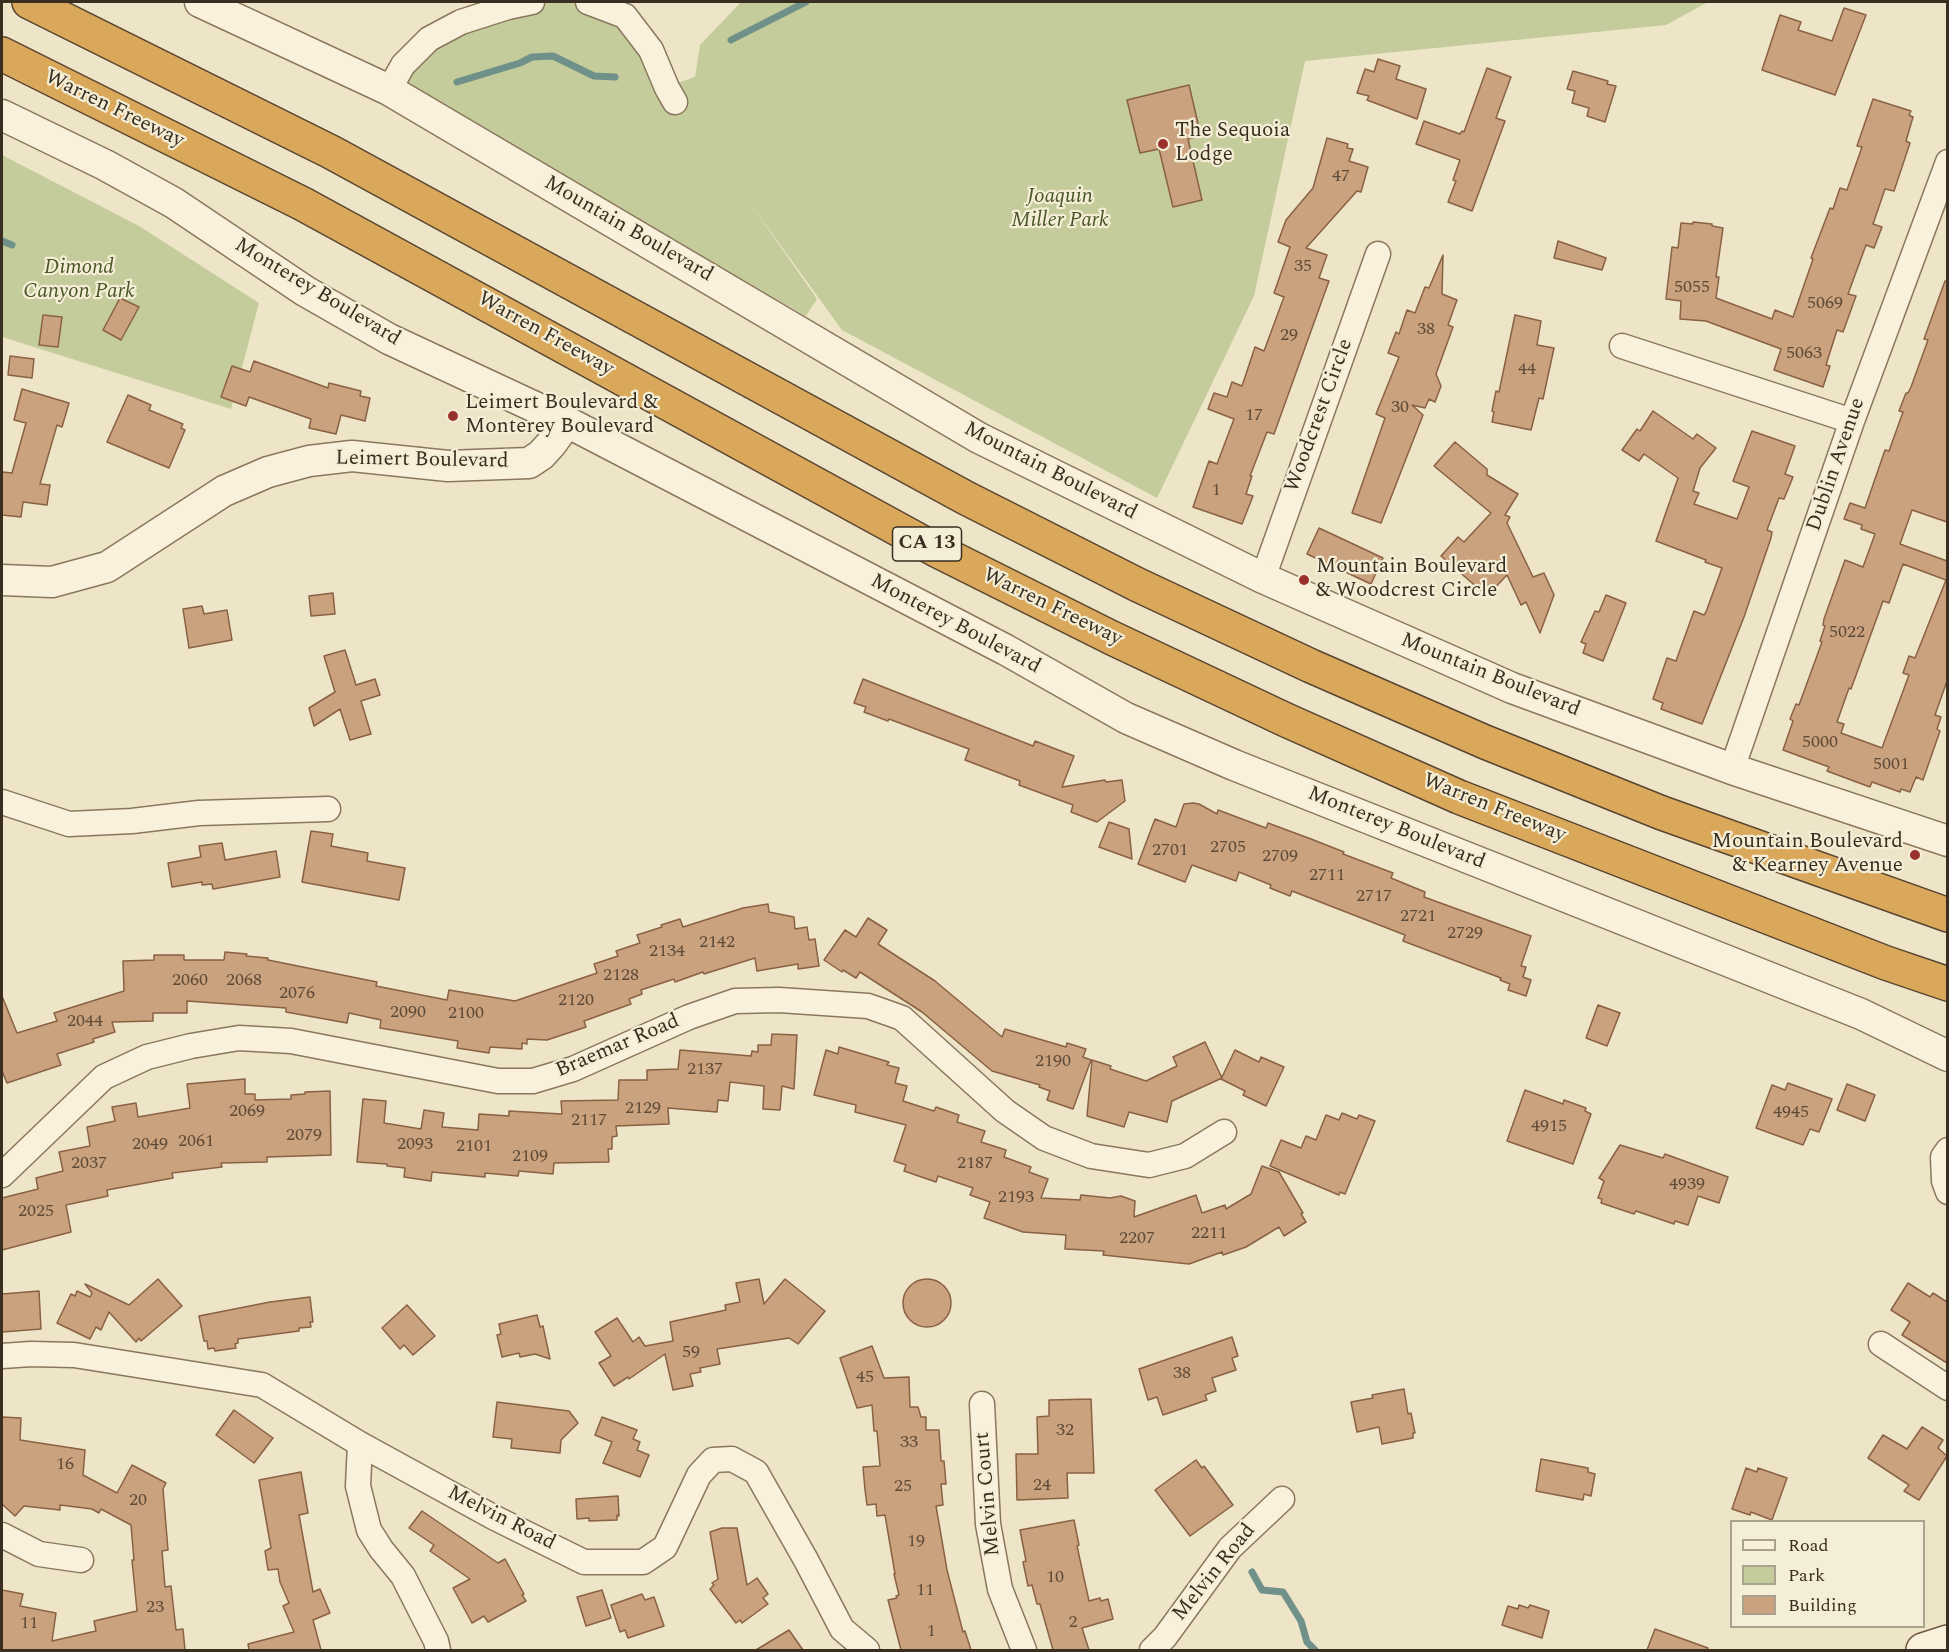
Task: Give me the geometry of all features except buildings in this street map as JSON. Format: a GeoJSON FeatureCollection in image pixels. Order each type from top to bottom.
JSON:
{"type":"FeatureCollection","features":[{"type":"Feature","properties":{"kind":"highway","name":"CA 13"},"geometry":{"type":"LineString","coordinates":[[28,2],[331,152],[966,498],[1138,585],[1311,666],[1485,742],[1662,813],[1947,915]]}},
{"type":"Feature","properties":{"kind":"highway","name":"Warren Freeway"},"geometry":{"type":"LineString","coordinates":[[2,54],[303,204],[938,551],[1112,638],[1286,720],[1459,797],[1886,963],[1947,984]]}},
{"type":"Feature","properties":{"kind":"highway"},"geometry":{"type":"LineString","coordinates":[[1839,878],[1947,904]]}},
{"type":"Feature","properties":{"kind":"highway"},"geometry":{"type":"LineString","coordinates":[[1886,963],[1935,1000],[1947,1005]]}},
{"type":"Feature","properties":{"kind":"main road"},"geometry":{"type":"LineString","coordinates":[[1923,1650],[1947,1642]]}},
{"type":"Feature","properties":{"kind":"street","name":"Mountain Boulevard"},"geometry":{"type":"LineString","coordinates":[[200,2],[389,90],[979,438],[1263,579],[1512,688],[1732,769],[1945,835]]}},
{"type":"Feature","properties":{"kind":"street"},"geometry":{"type":"LineString","coordinates":[[389,90],[403,65],[429,39],[461,22],[532,2]]}},
{"type":"Feature","properties":{"kind":"street"},"geometry":{"type":"LineString","coordinates":[[588,2],[625,16],[651,50],[666,88],[675,102]]}},
{"type":"Feature","properties":{"kind":"street","name":"Monterey Boulevard"},"geometry":{"type":"LineString","coordinates":[[2,115],[105,165],[174,203],[360,324],[567,422],[1006,650],[1126,718],[1234,765],[1861,1014],[1947,1056]]}},
{"type":"Feature","properties":{"kind":"street","name":"Dublin Avenue"},"geometry":{"type":"LineString","coordinates":[[1732,769],[1852,421],[1947,162]]}},
{"type":"Feature","properties":{"kind":"street","name":"Woodcrest Circle"},"geometry":{"type":"LineString","coordinates":[[1263,579],[1378,254]]}},
{"type":"Feature","properties":{"kind":"street"},"geometry":{"type":"LineString","coordinates":[[1622,346],[1852,421]]}},
{"type":"Feature","properties":{"kind":"street","name":"Leimert Boulevard"},"geometry":{"type":"LineString","coordinates":[[2,580],[52,582],[107,567],[224,491],[268,472],[309,461],[352,456],[448,466],[529,463],[541,455],[567,422]]}},
{"type":"Feature","properties":{"kind":"street"},"geometry":{"type":"LineString","coordinates":[[2,802],[69,824],[132,821],[199,813],[328,809]]}},
{"type":"Feature","properties":{"kind":"street","name":"Braemar Road"},"geometry":{"type":"LineString","coordinates":[[2,1175],[104,1077],[147,1057],[191,1046],[239,1038],[291,1041],[498,1081],[533,1081],[573,1069],[689,1017],[735,1000],[779,1000],[868,1006],[902,1018],[1005,1111],[1044,1138],[1091,1156],[1149,1165],[1185,1156],[1224,1132]]}},
{"type":"Feature","properties":{"kind":"street"},"geometry":{"type":"LineString","coordinates":[[1947,1150],[1943,1157],[1947,1192]]}},
{"type":"Feature","properties":{"kind":"street"},"geometry":{"type":"LineString","coordinates":[[1881,1344],[1947,1388]]}},
{"type":"Feature","properties":{"kind":"street","name":"Melvin Road"},"geometry":{"type":"LineString","coordinates":[[2,1356],[74,1355],[262,1385],[360,1444],[495,1518],[584,1562],[643,1562],[665,1547],[699,1475],[713,1460],[732,1459],[756,1472],[842,1629],[867,1650]]}},
{"type":"Feature","properties":{"kind":"street","name":"Melvin Court"},"geometry":{"type":"LineString","coordinates":[[982,1404],[988,1524],[1000,1589],[1024,1650]]}},
{"type":"Feature","properties":{"kind":"street"},"geometry":{"type":"LineString","coordinates":[[360,1444],[358,1486],[369,1530],[403,1576],[436,1641],[438,1650]]}},
{"type":"Feature","properties":{"kind":"street","name":"Melvin Road"},"geometry":{"type":"LineString","coordinates":[[1152,1650],[1165,1637],[1230,1548],[1282,1499]]}},
{"type":"Feature","properties":{"kind":"street"},"geometry":{"type":"LineString","coordinates":[[2,1535],[39,1554],[81,1560]]}},
{"type":"Feature","properties":{"kind":"green space","name":"Joaquin Miller Park"},"geometry":{"type":"Polygon","coordinates":[[[532,2],[590,2],[625,16],[667,87],[695,77],[700,45],[741,2],[1708,2],[1666,25],[1305,61],[1254,296],[1157,498],[842,330],[750,203],[817,299],[806,316],[394,80],[429,39],[532,2]]]}},
{"type":"Feature","properties":{"kind":"green space","name":"Dimond Canyon Park"},"geometry":{"type":"Polygon","coordinates":[[[2,155],[139,226],[259,303],[231,409],[2,337],[2,155]]]}},
{"type":"Feature","properties":{"kind":"waterway"},"geometry":{"type":"LineString","coordinates":[[731,40],[806,2]]}},
{"type":"Feature","properties":{"kind":"waterway"},"geometry":{"type":"LineString","coordinates":[[457,82],[520,63],[532,57],[553,56],[594,76],[615,77]]}},
{"type":"Feature","properties":{"kind":"waterway"},"geometry":{"type":"LineString","coordinates":[[2,241],[12,245]]}},
{"type":"Feature","properties":{"kind":"waterway"},"geometry":{"type":"LineString","coordinates":[[1252,1572],[1262,1590],[1283,1592],[1301,1621],[1307,1642],[1315,1650]]}},
{"type":"Feature","properties":{"kind":"place","name":"The Sequoia Lodge"},"geometry":{"type":"Point","coordinates":[1163,144]}},
{"type":"Feature","properties":{"kind":"place","name":"Leimert Boulevard & Monterey Boulevard"},"geometry":{"type":"Point","coordinates":[453,416]}},
{"type":"Feature","properties":{"kind":"place","name":"Mountain Boulevard & Woodcrest Circle"},"geometry":{"type":"Point","coordinates":[1304,580]}},
{"type":"Feature","properties":{"kind":"place","name":"Mountain Boulevard & Kearney Avenue"},"geometry":{"type":"Point","coordinates":[1915,855]}}]}
